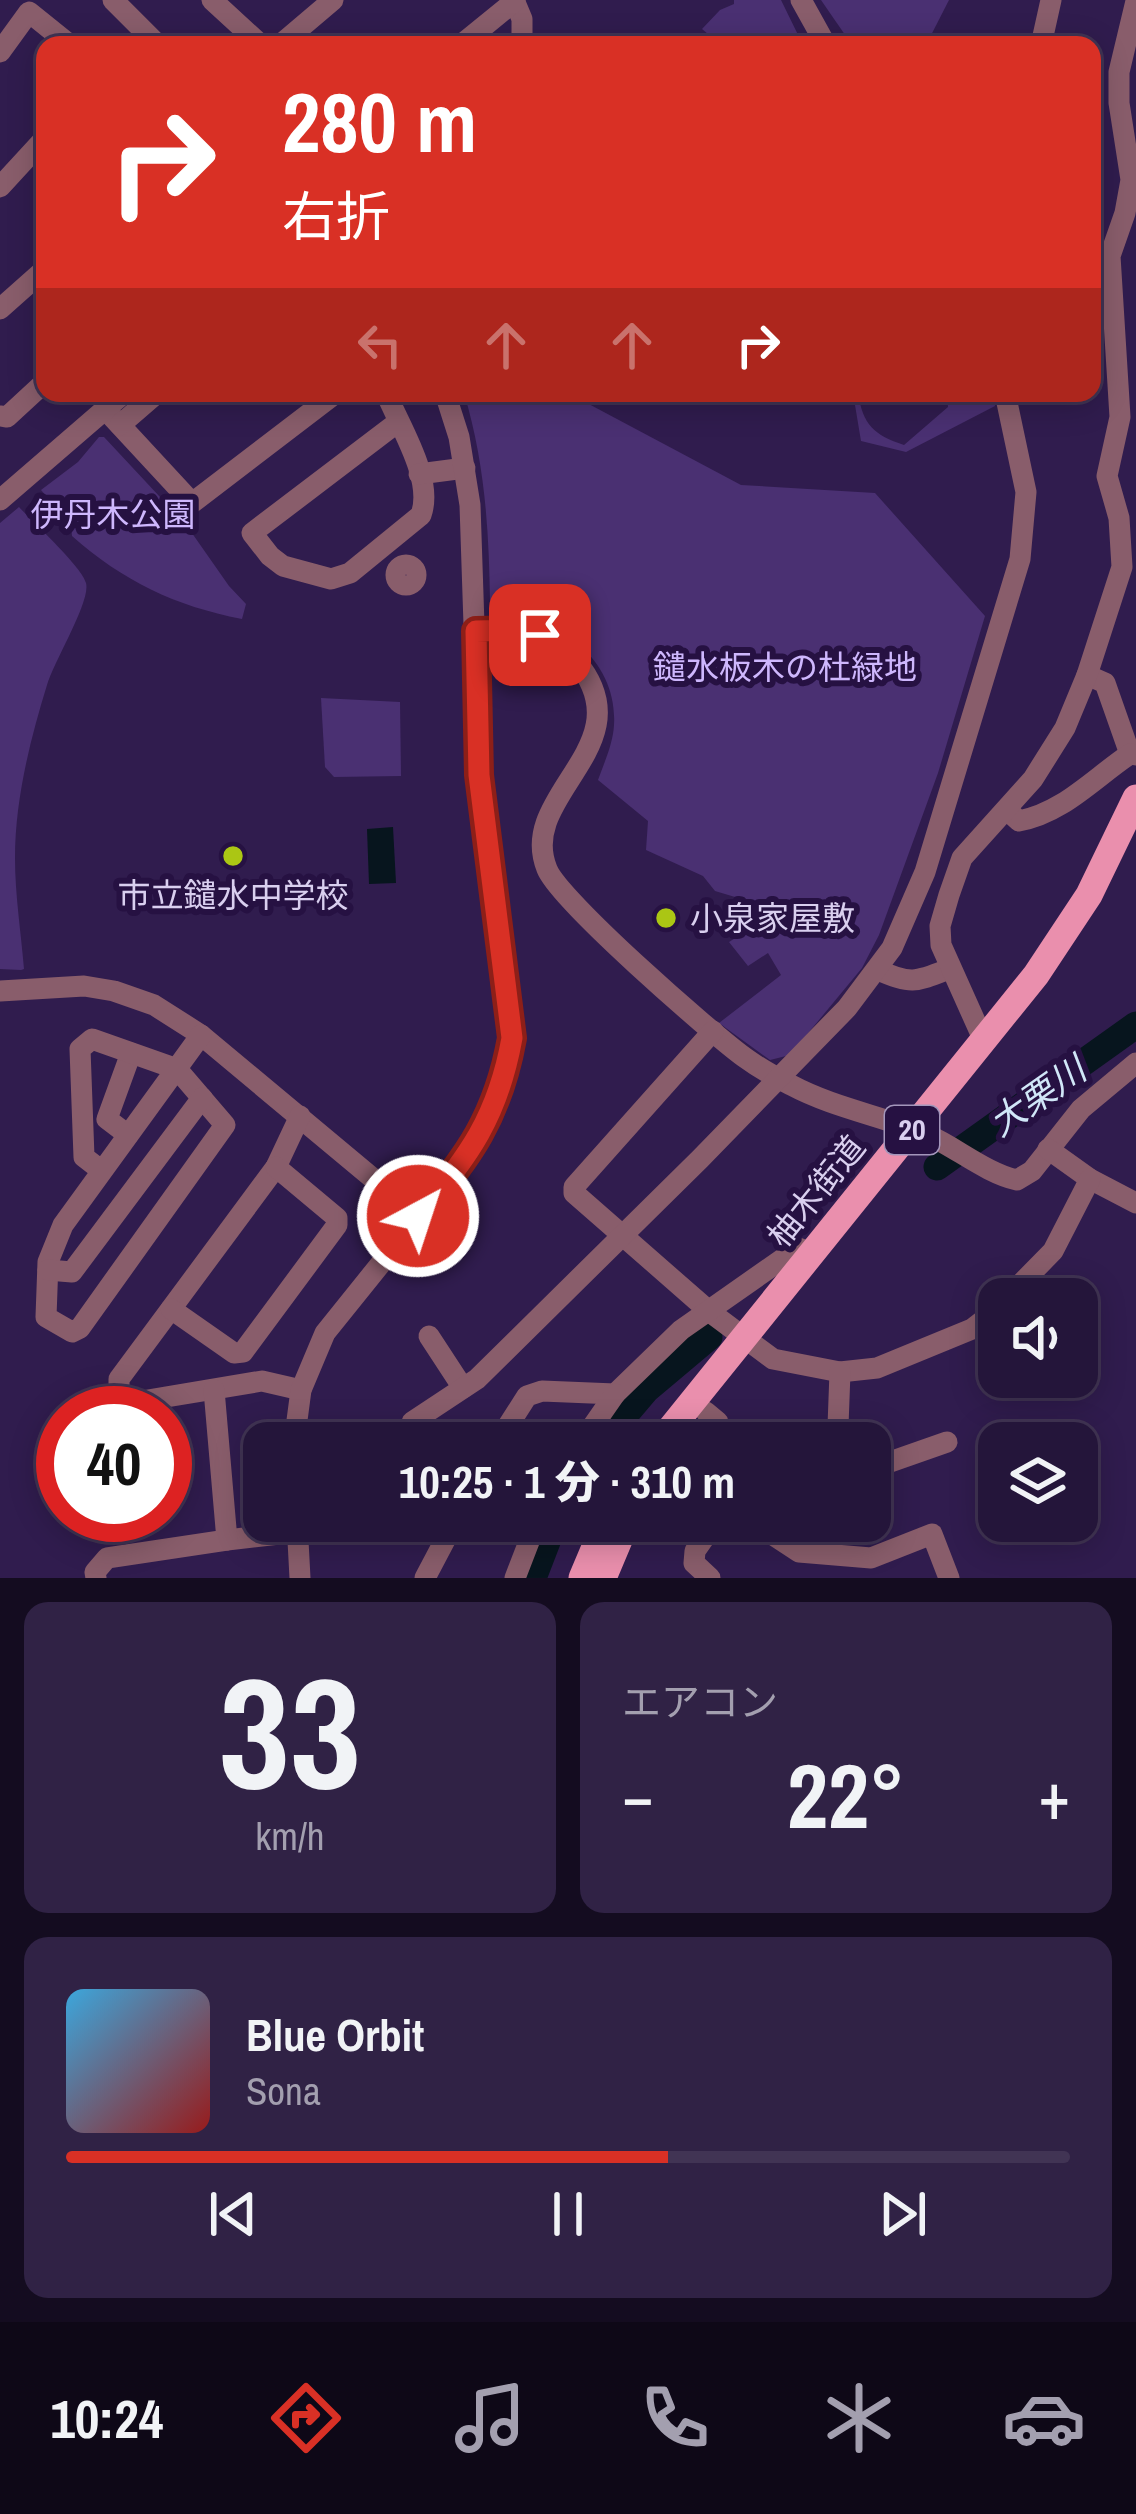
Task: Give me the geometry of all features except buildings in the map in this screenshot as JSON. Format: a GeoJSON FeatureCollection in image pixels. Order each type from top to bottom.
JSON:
{"type":"FeatureCollection","features":[{"type":"Feature","properties":{"kind":"main road","name":"柚木街道"},"geometry":{"type":"LineString","coordinates":[[676,1422],[813,1252],[930,1136],[984,1041],[1072,922],[1136,798]]}},
{"type":"Feature","properties":{"kind":"main road","name":"柚木街道"},"geometry":{"type":"LineString","coordinates":[[698,1422],[744,1340],[930,1136],[1069,958],[1136,837]]}},
{"type":"Feature","properties":{"kind":"main road"},"geometry":{"type":"LineString","coordinates":[[582,1578],[597,1542]]}},
{"type":"Feature","properties":{"kind":"main road"},"geometry":{"type":"LineString","coordinates":[[603,1578],[618,1542]]}},
{"type":"Feature","properties":{"kind":"street"},"geometry":{"type":"LineString","coordinates":[[113,0],[142,36]]}},
{"type":"Feature","properties":{"kind":"street"},"geometry":{"type":"LineString","coordinates":[[212,0],[251,36]]}},
{"type":"Feature","properties":{"kind":"street"},"geometry":{"type":"LineString","coordinates":[[291,36],[333,0]]}},
{"type":"Feature","properties":{"kind":"street"},"geometry":{"type":"LineString","coordinates":[[472,36],[515,0],[523,19],[522,36]]}},
{"type":"Feature","properties":{"kind":"street"},"geometry":{"type":"LineString","coordinates":[[801,0],[821,36]]}},
{"type":"Feature","properties":{"kind":"street"},"geometry":{"type":"LineString","coordinates":[[1043,36],[1051,0]]}},
{"type":"Feature","properties":{"kind":"street"},"geometry":{"type":"LineString","coordinates":[[984,1041],[949,969],[940,926],[956,870],[1034,779],[1065,728],[1088,676],[1122,567],[1122,535],[1107,476],[1128,420],[1110,256],[1130,180],[1119,72],[1136,4]]}},
{"type":"Feature","properties":{"kind":"street"},"geometry":{"type":"LineString","coordinates":[[0,52],[29,13],[58,36]]}},
{"type":"Feature","properties":{"kind":"street"},"geometry":{"type":"LineString","coordinates":[[0,187],[36,149]]}},
{"type":"Feature","properties":{"kind":"street"},"geometry":{"type":"LineString","coordinates":[[0,310],[36,277]]}},
{"type":"Feature","properties":{"kind":"street"},"geometry":{"type":"LineString","coordinates":[[1115,323],[1136,350]]}},
{"type":"Feature","properties":{"kind":"street"},"geometry":{"type":"LineString","coordinates":[[0,416],[7,417],[36,390]]}},
{"type":"Feature","properties":{"kind":"street"},"geometry":{"type":"LineString","coordinates":[[113,417],[120,402]]}},
{"type":"Feature","properties":{"kind":"street"},"geometry":{"type":"LineString","coordinates":[[0,500],[140,402]]}},
{"type":"Feature","properties":{"kind":"street"},"geometry":{"type":"LineString","coordinates":[[113,417],[192,502],[325,402]]}},
{"type":"Feature","properties":{"kind":"street"},"geometry":{"type":"LineString","coordinates":[[390,402],[398,422],[419,474],[425,494],[421,515],[350,573],[318,578],[279,563],[252,533],[398,422]]}},
{"type":"Feature","properties":{"kind":"street"},"geometry":{"type":"LineString","coordinates":[[297,1422],[301,1390],[325,1333],[456,1172],[486,1127],[505,1075],[512,1038],[479,775],[465,468],[447,402]]}},
{"type":"Feature","properties":{"kind":"street"},"geometry":{"type":"LineString","coordinates":[[412,1422],[464,1388],[778,1078],[878,970],[904,925],[925,872],[1020,559],[1026,492],[1007,402]]}},
{"type":"Feature","properties":{"kind":"street"},"geometry":{"type":"LineString","coordinates":[[419,474],[465,468]]}},
{"type":"Feature","properties":{"kind":"street"},"geometry":{"type":"LineString","coordinates":[[384,547],[400,567]]}},
{"type":"Feature","properties":{"kind":"street"},"geometry":{"type":"LineString","coordinates":[[476,631],[518,630],[540,635],[565,650],[585,673],[595,704],[593,740],[546,819],[542,843],[546,868],[566,896],[742,1056],[814,1095],[930,1136],[1018,1180],[1032,1171],[1082,1109],[1136,1063]]}},
{"type":"Feature","properties":{"kind":"street"},"geometry":{"type":"LineString","coordinates":[[1008,811],[1019,821],[1049,811],[1133,755],[1105,683],[1088,676]]}},
{"type":"Feature","properties":{"kind":"street"},"geometry":{"type":"LineString","coordinates":[[878,970],[916,982],[949,969]]}},
{"type":"Feature","properties":{"kind":"street"},"geometry":{"type":"LineString","coordinates":[[0,991],[66,985],[114,991],[154,1005],[201,1035],[418,1216]]}},
{"type":"Feature","properties":{"kind":"street"},"geometry":{"type":"LineString","coordinates":[[713,1031],[574,1192],[744,1340],[773,1359],[840,1372],[877,1368],[978,1325]]}},
{"type":"Feature","properties":{"kind":"street"},"geometry":{"type":"LineString","coordinates":[[102,1172],[84,1157],[80,1048],[92,1039],[177,1069],[225,1125],[80,1328],[72,1332],[46,1316],[48,1270],[63,1225],[102,1172],[128,1135],[177,1069],[201,1035]]}},
{"type":"Feature","properties":{"kind":"street"},"geometry":{"type":"LineString","coordinates":[[128,1135],[107,1119],[131,1053]]}},
{"type":"Feature","properties":{"kind":"street"},"geometry":{"type":"LineString","coordinates":[[48,1270],[72,1272],[202,1099]]}},
{"type":"Feature","properties":{"kind":"street"},"geometry":{"type":"LineString","coordinates":[[300,1116],[276,1167],[119,1379],[123,1398],[130,1403],[267,1382],[301,1390]]}},
{"type":"Feature","properties":{"kind":"street"},"geometry":{"type":"LineString","coordinates":[[1048,1149],[1090,1179],[1136,1203]]}},
{"type":"Feature","properties":{"kind":"street"},"geometry":{"type":"LineString","coordinates":[[171,1309],[234,1353],[243,1352],[337,1226],[337,1218],[276,1167]]}},
{"type":"Feature","properties":{"kind":"street"},"geometry":{"type":"LineString","coordinates":[[1027,1278],[1053,1251],[1090,1179]]}},
{"type":"Feature","properties":{"kind":"street"},"geometry":{"type":"LineString","coordinates":[[596,1422],[615,1394],[681,1330],[712,1313],[798,1248],[813,1252]]}},
{"type":"Feature","properties":{"kind":"street"},"geometry":{"type":"LineString","coordinates":[[430,1336],[464,1388]]}},
{"type":"Feature","properties":{"kind":"street"},"geometry":{"type":"LineString","coordinates":[[838,1422],[840,1372]]}},
{"type":"Feature","properties":{"kind":"street"},"geometry":{"type":"LineString","coordinates":[[214,1390],[226,1540]]}},
{"type":"Feature","properties":{"kind":"street"},"geometry":{"type":"LineString","coordinates":[[515,1422],[527,1396],[542,1391],[615,1394]]}},
{"type":"Feature","properties":{"kind":"street"},"geometry":{"type":"LineString","coordinates":[[706,1412],[718,1422]]}},
{"type":"Feature","properties":{"kind":"street"},"geometry":{"type":"LineString","coordinates":[[891,1461],[947,1442]]}},
{"type":"Feature","properties":{"kind":"street"},"geometry":{"type":"LineString","coordinates":[[784,1542],[799,1552],[872,1558],[932,1534],[949,1578]]}},
{"type":"Feature","properties":{"kind":"street"},"geometry":{"type":"LineString","coordinates":[[96,1578],[95,1572],[107,1558],[243,1537]]}},
{"type":"Feature","properties":{"kind":"street"},"geometry":{"type":"LineString","coordinates":[[298,1542],[299,1578]]}},
{"type":"Feature","properties":{"kind":"street"},"geometry":{"type":"LineString","coordinates":[[425,1578],[444,1542]]}},
{"type":"Feature","properties":{"kind":"street"},"geometry":{"type":"LineString","coordinates":[[515,1578],[529,1542]]}},
{"type":"Feature","properties":{"kind":"street"},"geometry":{"type":"LineString","coordinates":[[701,1542],[694,1563],[710,1578]]}},
{"type":"Feature","properties":{"kind":"green space"},"geometry":{"type":"Polygon","coordinates":[[[734,0],[781,0],[799,36],[710,36],[702,29],[720,10],[734,0]]]}},
{"type":"Feature","properties":{"kind":"green space"},"geometry":{"type":"Polygon","coordinates":[[[821,0],[949,0],[931,36],[846,36],[821,0]]]}},
{"type":"Feature","properties":{"kind":"green space","name":"鑓水板木の杜緑地"},"geometry":{"type":"Polygon","coordinates":[[[466,402],[585,402],[741,485],[875,493],[985,616],[938,773],[879,935],[862,968],[790,1055],[770,1060],[719,1023],[781,975],[768,953],[748,966],[729,942],[759,923],[757,910],[745,900],[715,891],[703,876],[646,850],[648,821],[598,780],[614,725],[613,703],[597,664],[566,635],[526,619],[505,617],[490,603],[485,497],[466,402]]]}},
{"type":"Feature","properties":{"kind":"green space"},"geometry":{"type":"Polygon","coordinates":[[[854,402],[860,402],[872,427],[904,445],[948,407],[948,402],[994,402],[995,406],[906,452],[861,441],[854,402]]]}},
{"type":"Feature","properties":{"kind":"green space","name":"伊丹木公園"},"geometry":{"type":"Polygon","coordinates":[[[99,437],[187,526],[246,604],[242,619],[151,590],[72,536],[71,524],[41,490],[78,462],[99,437]]]}},
{"type":"Feature","properties":{"kind":"green space"},"geometry":{"type":"Polygon","coordinates":[[[19,507],[86,583],[78,617],[47,685],[21,792],[15,858],[21,970],[0,969],[0,523],[19,507]]]}},
{"type":"Feature","properties":{"kind":"green space"},"geometry":{"type":"Polygon","coordinates":[[[321,698],[400,702],[401,776],[334,777],[325,767],[321,698]]]}},
{"type":"Feature","properties":{"kind":"water"},"geometry":{"type":"Polygon","coordinates":[[[393,827],[396,883],[369,884],[367,829],[393,827]]]}},
{"type":"Feature","properties":{"kind":"waterway","name":"大栗川"},"geometry":{"type":"LineString","coordinates":[[937,1167],[1136,1025]]}},
{"type":"Feature","properties":{"kind":"waterway","name":"大栗川"},"geometry":{"type":"LineString","coordinates":[[619,1422],[646,1390],[709,1337]]}},
{"type":"Feature","properties":{"kind":"waterway","name":"大栗川"},"geometry":{"type":"LineString","coordinates":[[533,1578],[547,1542]]}},
{"type":"Feature","properties":{"kind":"place","name":"市立鑓水中学校"},"geometry":{"type":"Point","coordinates":[233,856]}},
{"type":"Feature","properties":{"kind":"place","name":"小泉家屋敷"},"geometry":{"type":"Point","coordinates":[666,918]}},
{"type":"Feature","properties":{"kind":"route"},"geometry":{"type":"LineString","coordinates":[[418,1216],[486,1127],[505,1075],[512,1038],[485,844],[476,631],[518,630],[540,635]]}}]}
